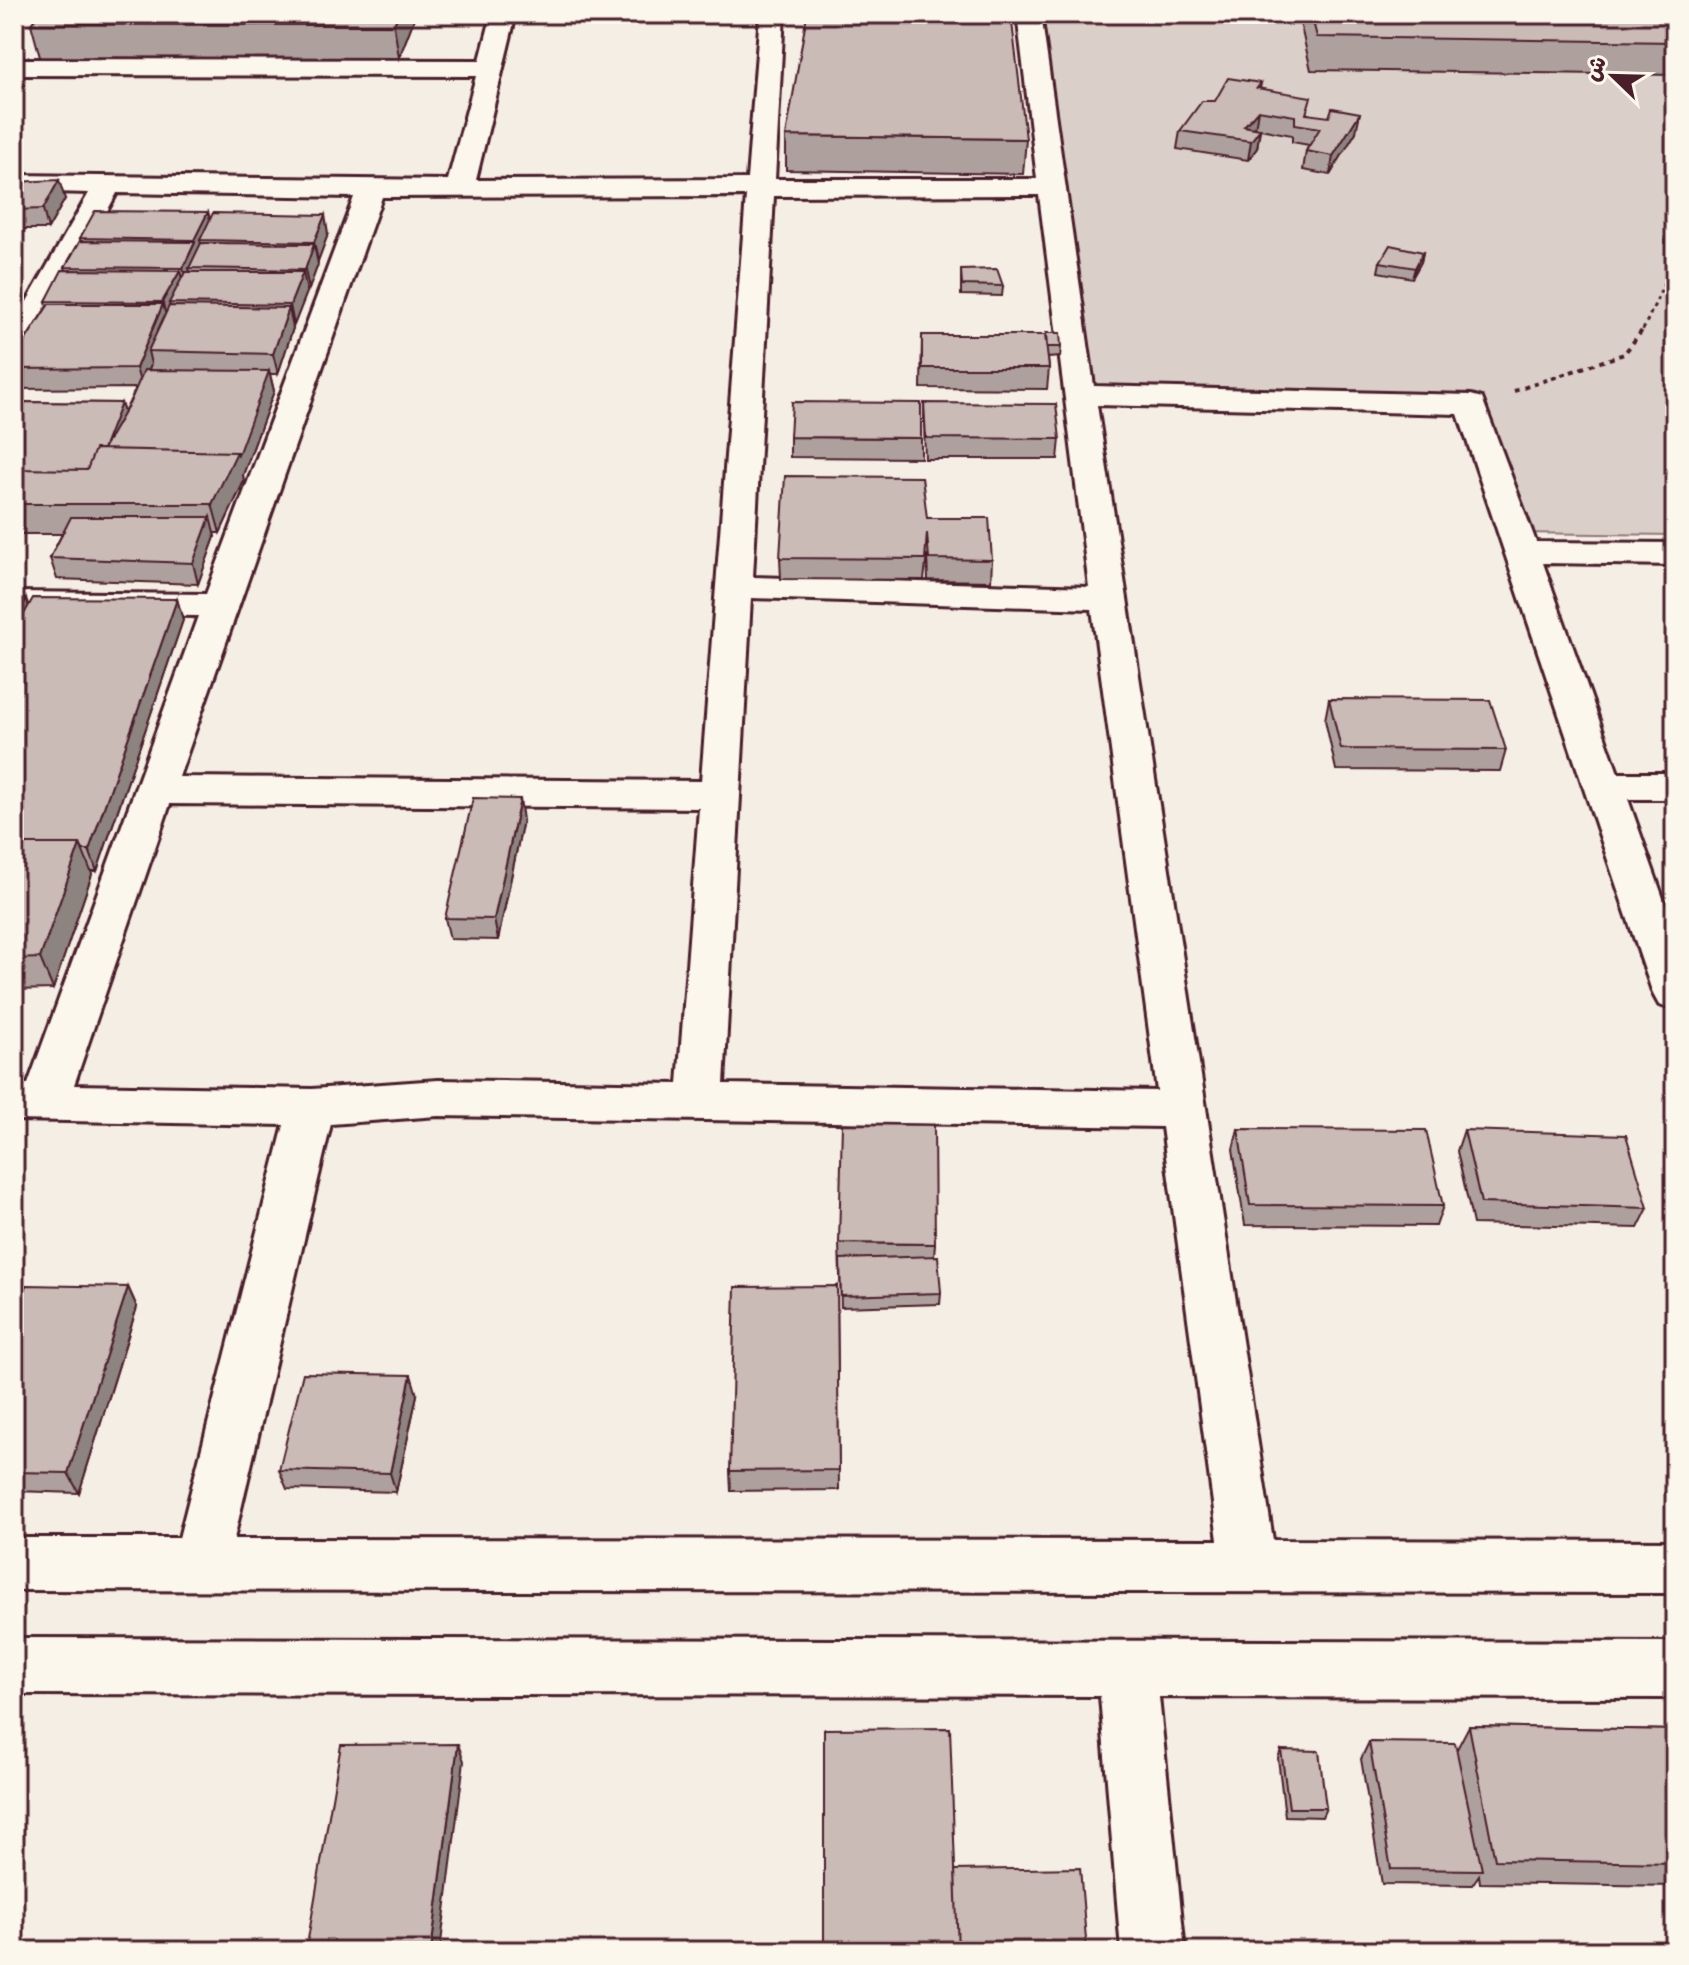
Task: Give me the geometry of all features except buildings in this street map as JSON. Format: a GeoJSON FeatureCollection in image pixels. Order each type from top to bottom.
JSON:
{"type":"FeatureCollection","features":[{"type":"Feature","properties":{"kind":"street"},"geometry":{"type":"LineString","coordinates":[[460,189],[504,14]]}},
{"type":"Feature","properties":{"kind":"street"},"geometry":{"type":"LineString","coordinates":[[700,1101],[772,14]]}},
{"type":"Feature","properties":{"kind":"street"},"geometry":{"type":"LineString","coordinates":[[1029,14],[1079,395],[1249,1566]]}},
{"type":"Feature","properties":{"kind":"street"},"geometry":{"type":"LineString","coordinates":[[14,67],[492,68]]}},
{"type":"Feature","properties":{"kind":"street"},"geometry":{"type":"LineString","coordinates":[[14,183],[371,189],[1052,187]]}},
{"type":"Feature","properties":{"kind":"street"},"geometry":{"type":"LineString","coordinates":[[14,351],[108,184]]}},
{"type":"Feature","properties":{"kind":"street"},"geometry":{"type":"LineString","coordinates":[[371,189],[155,790],[30,1102],[312,1107],[438,1098],[1183,1109]]}},
{"type":"Feature","properties":{"kind":"street"},"geometry":{"type":"LineString","coordinates":[[1079,395],[1471,405],[1675,994]]}},
{"type":"Feature","properties":{"kind":"street"},"geometry":{"type":"LineString","coordinates":[[1520,552],[1675,554]]}},
{"type":"Feature","properties":{"kind":"street"},"geometry":{"type":"LineString","coordinates":[[734,587],[1109,599]]}},
{"type":"Feature","properties":{"kind":"street"},"geometry":{"type":"LineString","coordinates":[[14,603],[220,605]]}},
{"type":"Feature","properties":{"kind":"street"},"geometry":{"type":"LineString","coordinates":[[1605,786],[1675,786]]}},
{"type":"Feature","properties":{"kind":"street"},"geometry":{"type":"LineString","coordinates":[[155,790],[720,795]]}},
{"type":"Feature","properties":{"kind":"street"},"geometry":{"type":"LineString","coordinates":[[200,1564],[312,1107]]}},
{"type":"Feature","properties":{"kind":"street"},"geometry":{"type":"LineString","coordinates":[[14,1564],[1675,1567]]}},
{"type":"Feature","properties":{"kind":"street"},"geometry":{"type":"LineString","coordinates":[[14,1666],[1675,1670]]}},
{"type":"Feature","properties":{"kind":"street"},"geometry":{"type":"LineString","coordinates":[[1127,1669],[1153,1951]]}},
{"type":"Feature","properties":{"kind":"path"},"geometry":{"type":"LineString","coordinates":[[1471,405],[1624,354],[1644,329],[1675,260]]}},
{"type":"Feature","properties":{"kind":"shaded area"},"geometry":{"type":"Polygon","coordinates":[[[1029,14],[1675,14],[1675,535],[1516,533],[1471,405],[1079,395],[1029,14]]]}}]}
